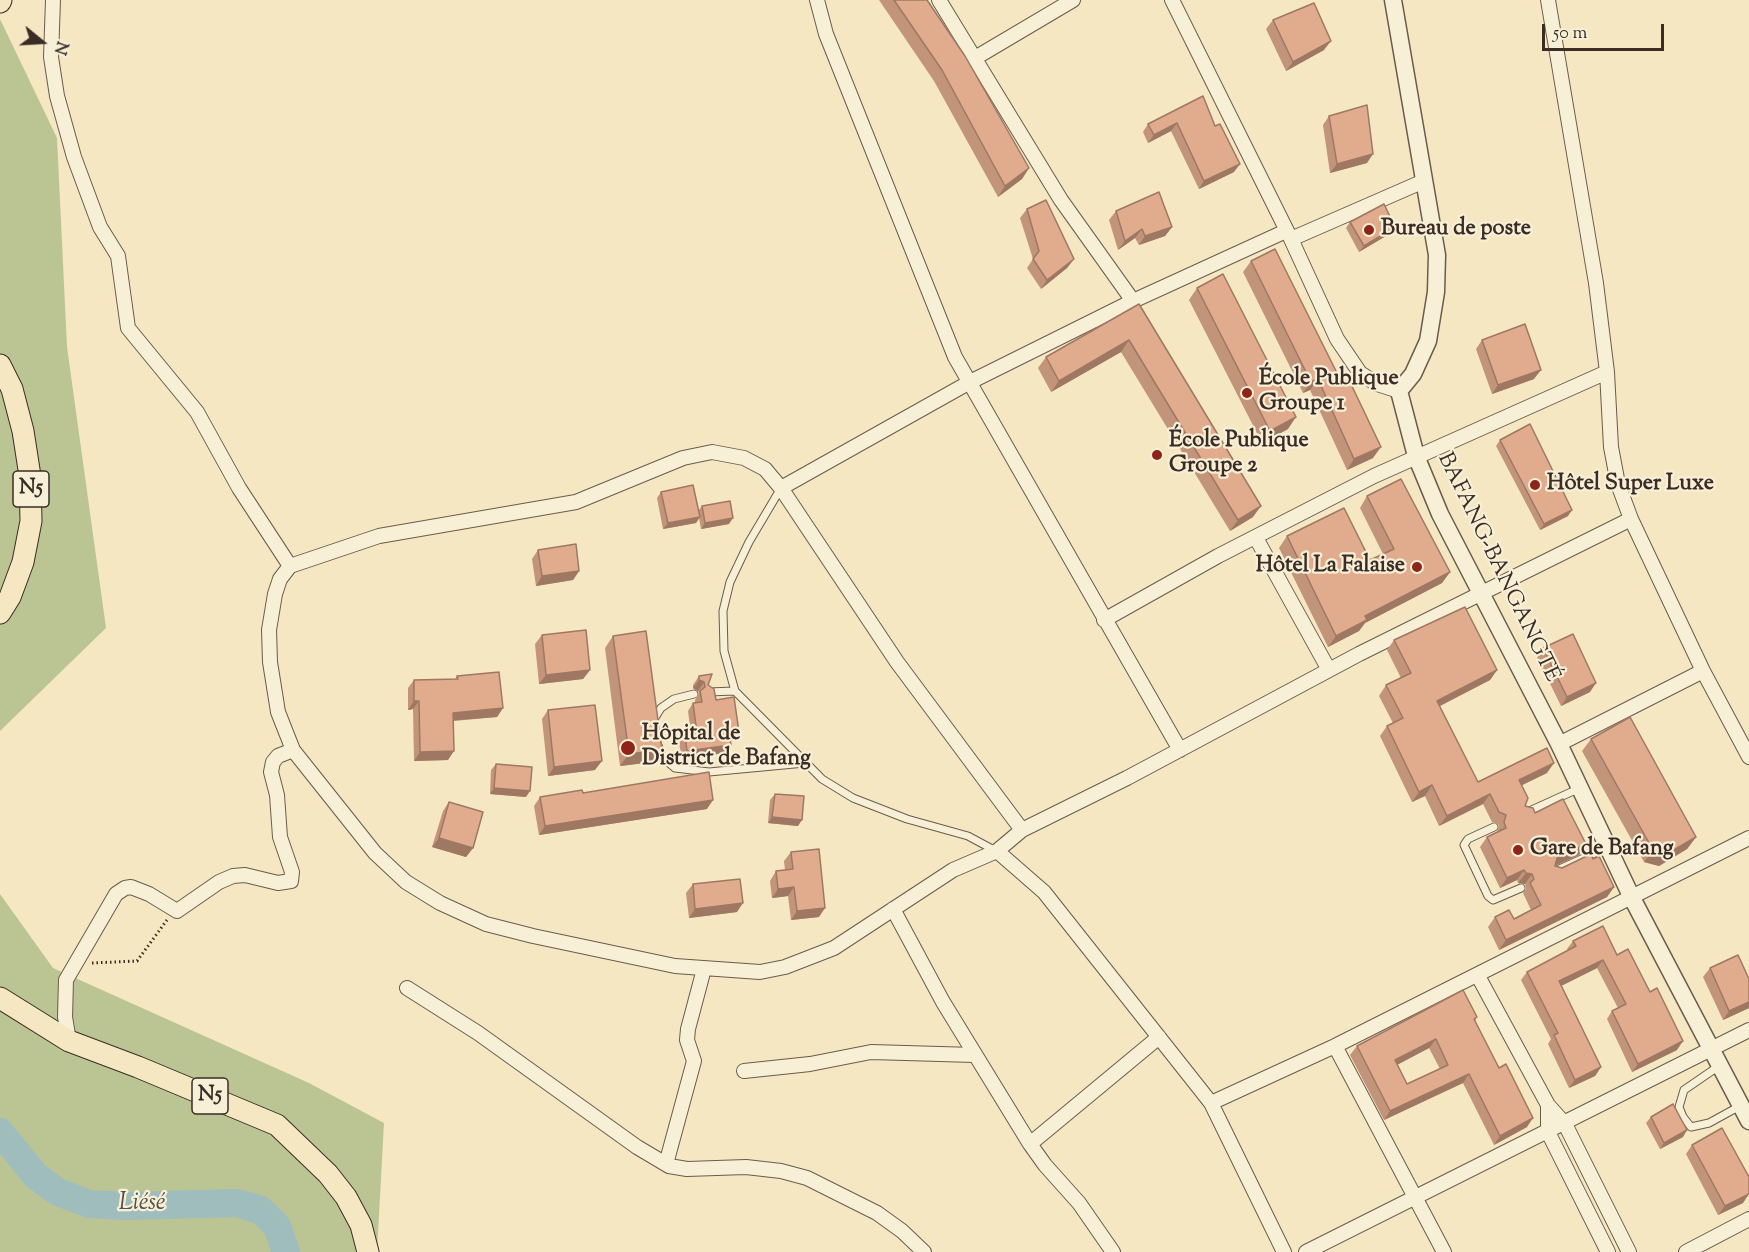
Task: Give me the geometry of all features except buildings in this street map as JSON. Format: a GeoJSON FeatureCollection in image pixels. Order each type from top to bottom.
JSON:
{"type":"FeatureCollection","features":[{"type":"Feature","properties":{"kind":"highway","name":"N5"},"geometry":{"type":"LineString","coordinates":[[0,364],[12,389],[23,431],[30,476],[31,520],[23,562],[10,597],[0,613]]}},
{"type":"Feature","properties":{"kind":"highway","name":"N5"},"geometry":{"type":"LineString","coordinates":[[0,998],[69,1041],[149,1071],[277,1125],[328,1174],[346,1197],[361,1225],[368,1252]]}},
{"type":"Feature","properties":{"kind":"street"},"geometry":{"type":"LineString","coordinates":[[53,0],[51,57],[57,96],[74,158],[100,227],[118,256],[128,328],[197,412],[238,488],[290,566]]}},
{"type":"Feature","properties":{"kind":"street"},"geometry":{"type":"LineString","coordinates":[[816,0],[826,34],[947,340],[1104,620],[1180,750]]}},
{"type":"Feature","properties":{"kind":"street"},"geometry":{"type":"LineString","coordinates":[[939,0],[1061,200],[1133,301]]}},
{"type":"Feature","properties":{"kind":"street"},"geometry":{"type":"LineString","coordinates":[[975,58],[1073,0]]}},
{"type":"Feature","properties":{"kind":"street"},"geometry":{"type":"LineString","coordinates":[[1172,0],[1289,235],[1337,339],[1360,373],[1377,384],[1399,391],[1413,374],[1428,341],[1436,292],[1437,255],[1394,0]]}},
{"type":"Feature","properties":{"kind":"street"},"geometry":{"type":"LineString","coordinates":[[1548,0],[1596,283],[1607,372],[1611,447],[1618,484],[1631,519],[1703,671],[1749,758]]}},
{"type":"Feature","properties":{"kind":"street"},"geometry":{"type":"LineString","coordinates":[[781,488],[970,382],[1133,301],[1424,181]]}},
{"type":"Feature","properties":{"kind":"street"},"geometry":{"type":"LineString","coordinates":[[1104,620],[1256,538],[1416,456],[1607,372]]}},
{"type":"Feature","properties":{"kind":"street","name":"BAFANG-BANGANGTÉ"},"geometry":{"type":"LineString","coordinates":[[1399,391],[1416,456],[1440,514],[1483,593],[1559,744],[1632,898],[1749,1121]]}},
{"type":"Feature","properties":{"kind":"street"},"geometry":{"type":"LineString","coordinates":[[1022,830],[897,662],[781,488],[765,469],[744,458],[712,452],[682,458],[576,502],[378,536],[290,566],[280,579],[275,594],[269,630],[273,688],[278,712],[293,750],[375,853],[406,882],[440,903],[486,924],[533,936],[675,966],[760,972],[785,968],[834,948],[952,870],[997,851],[1022,830],[1180,750],[1329,670],[1631,519]]}},
{"type":"Feature","properties":{"kind":"street"},"geometry":{"type":"LineString","coordinates":[[1256,538],[1329,670]]}},
{"type":"Feature","properties":{"kind":"street"},"geometry":{"type":"LineString","coordinates":[[1559,744],[1703,671]]}},
{"type":"Feature","properties":{"kind":"street"},"geometry":{"type":"LineString","coordinates":[[69,1041],[64,992],[66,980],[116,894],[124,888],[131,887],[149,894],[177,911],[219,882],[233,876],[245,875],[286,883],[291,881],[292,872],[280,837],[277,795],[271,772],[273,762],[278,756],[293,750]]}},
{"type":"Feature","properties":{"kind":"street"},"geometry":{"type":"LineString","coordinates":[[1211,1103],[1478,976],[1749,838]]}},
{"type":"Feature","properties":{"kind":"street"},"geometry":{"type":"LineString","coordinates":[[997,851],[1044,892],[1211,1103],[1284,1252]]}},
{"type":"Feature","properties":{"kind":"street"},"geometry":{"type":"LineString","coordinates":[[893,909],[974,1055],[1030,1144],[1044,1165],[1079,1203],[1113,1252]]}},
{"type":"Feature","properties":{"kind":"street"},"geometry":{"type":"LineString","coordinates":[[666,1164],[694,1061],[687,1040],[688,1029],[704,969]]}},
{"type":"Feature","properties":{"kind":"street"},"geometry":{"type":"LineString","coordinates":[[1478,976],[1548,1105],[1565,1124],[1629,1252]]}},
{"type":"Feature","properties":{"kind":"street"},"geometry":{"type":"LineString","coordinates":[[408,988],[478,1033],[638,1147],[666,1164],[687,1169],[746,1167],[781,1171],[807,1178],[877,1214],[902,1231],[924,1252]]}},
{"type":"Feature","properties":{"kind":"street"},"geometry":{"type":"LineString","coordinates":[[1306,1252],[1749,1030]]}},
{"type":"Feature","properties":{"kind":"street"},"geometry":{"type":"LineString","coordinates":[[1030,1144],[1159,1037]]}},
{"type":"Feature","properties":{"kind":"street"},"geometry":{"type":"LineString","coordinates":[[1335,1046],[1444,1252]]}},
{"type":"Feature","properties":{"kind":"street"},"geometry":{"type":"LineString","coordinates":[[744,1071],[810,1064],[870,1052],[974,1055]]}},
{"type":"Feature","properties":{"kind":"street"},"geometry":{"type":"LineString","coordinates":[[1548,1105],[1548,1132],[1608,1252]]}},
{"type":"Feature","properties":{"kind":"street"},"geometry":{"type":"LineString","coordinates":[[1686,1252],[1749,1219]]}},
{"type":"Feature","properties":{"kind":"lane"},"geometry":{"type":"LineString","coordinates":[[781,488],[749,543],[730,582],[723,611],[724,651],[735,691],[822,779],[853,798],[906,819],[968,836],[997,851]]}},
{"type":"Feature","properties":{"kind":"lane"},"geometry":{"type":"LineString","coordinates":[[708,692],[735,691]]}},
{"type":"Feature","properties":{"kind":"lane"},"geometry":{"type":"LineString","coordinates":[[694,694],[674,699],[661,708],[653,721],[663,758],[675,768],[709,772],[805,763]]}},
{"type":"Feature","properties":{"kind":"lane"},"geometry":{"type":"LineString","coordinates":[[1523,813],[1580,788]]}},
{"type":"Feature","properties":{"kind":"lane"},"geometry":{"type":"LineString","coordinates":[[1494,827],[1468,839],[1464,845],[1488,896],[1493,900],[1521,888]]}},
{"type":"Feature","properties":{"kind":"lane"},"geometry":{"type":"LineString","coordinates":[[1553,873],[1608,847]]}},
{"type":"Feature","properties":{"kind":"lane"},"geometry":{"type":"LineString","coordinates":[[1719,1066],[1684,1090],[1679,1107],[1683,1117],[1691,1126],[1709,1124],[1740,1106]]}},
{"type":"Feature","properties":{"kind":"path"},"geometry":{"type":"LineString","coordinates":[[76,963],[136,961],[159,929],[177,911]]}},
{"type":"Feature","properties":{"kind":"green space"},"geometry":{"type":"Polygon","coordinates":[[[0,19],[57,138],[67,347],[106,628],[0,731],[0,19]]]}},
{"type":"Feature","properties":{"kind":"green space"},"geometry":{"type":"Polygon","coordinates":[[[0,894],[53,968],[309,1083],[384,1123],[377,1252],[0,1252],[0,894]]]}},
{"type":"Feature","properties":{"kind":"waterway","name":"Liésé"},"geometry":{"type":"LineString","coordinates":[[0,1132],[36,1176],[58,1192],[89,1204],[125,1206],[237,1203],[261,1210],[277,1226],[286,1252]]}},
{"type":"Feature","properties":{"kind":"place","name":"Bureau de poste"},"geometry":{"type":"Point","coordinates":[1369,230]}},
{"type":"Feature","properties":{"kind":"place","name":"École Publique Groupe 1"},"geometry":{"type":"Point","coordinates":[1247,393]}},
{"type":"Feature","properties":{"kind":"place","name":"École Publique Groupe 2"},"geometry":{"type":"Point","coordinates":[1157,455]}},
{"type":"Feature","properties":{"kind":"place","name":"Hôtel Super Luxe"},"geometry":{"type":"Point","coordinates":[1535,485]}},
{"type":"Feature","properties":{"kind":"place","name":"Hôtel La Falaise"},"geometry":{"type":"Point","coordinates":[1417,567]}},
{"type":"Feature","properties":{"kind":"place","name":"Hôpital de District de Bafang"},"geometry":{"type":"Point","coordinates":[628,748]}},
{"type":"Feature","properties":{"kind":"place","name":"Gare de Bafang"},"geometry":{"type":"Point","coordinates":[1518,850]}}]}
